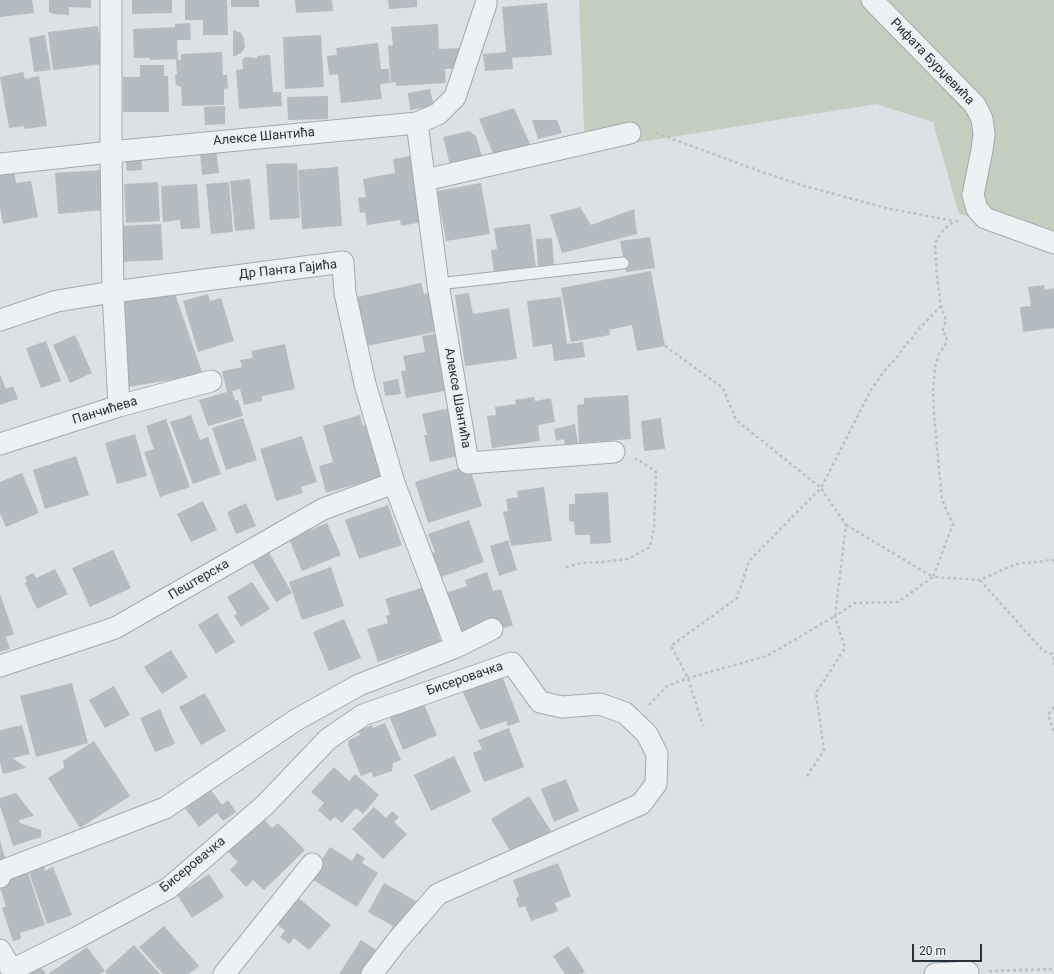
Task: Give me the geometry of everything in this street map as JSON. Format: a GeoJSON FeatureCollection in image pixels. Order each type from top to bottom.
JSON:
{"type":"FeatureCollection","features":[{"type":"Feature","properties":{"kind":"street"},"geometry":{"type":"LineString","coordinates":[[111,0],[113,292],[119,406]]}},
{"type":"Feature","properties":{"kind":"street","name":"Рифата Бурџевића"},"geometry":{"type":"LineString","coordinates":[[872,0],[975,105],[982,120],[984,134],[972,195],[977,209],[985,218]]}},
{"type":"Feature","properties":{"kind":"street","name":"Алексе Шантића"},"geometry":{"type":"LineString","coordinates":[[0,164],[417,123],[438,114],[455,97],[486,2]]}},
{"type":"Feature","properties":{"kind":"street","name":"Алексе Шантића"},"geometry":{"type":"LineString","coordinates":[[417,123],[438,284],[468,463],[614,452]]}},
{"type":"Feature","properties":{"kind":"street"},"geometry":{"type":"LineString","coordinates":[[425,180],[630,133]]}},
{"type":"Feature","properties":{"kind":"street"},"geometry":{"type":"LineString","coordinates":[[985,218],[1054,243]]}},
{"type":"Feature","properties":{"kind":"street","name":"Др Панта Гајића"},"geometry":{"type":"LineString","coordinates":[[0,320],[57,301],[113,292],[343,262],[345,293],[365,384],[394,483]]}},
{"type":"Feature","properties":{"kind":"street","name":"Панчићева"},"geometry":{"type":"LineString","coordinates":[[0,444],[119,406],[211,381]]}},
{"type":"Feature","properties":{"kind":"street"},"geometry":{"type":"LineString","coordinates":[[394,483],[456,647]]}},
{"type":"Feature","properties":{"kind":"street","name":"Пештерска"},"geometry":{"type":"LineString","coordinates":[[0,666],[115,628],[323,509],[394,483]]}},
{"type":"Feature","properties":{"kind":"street"},"geometry":{"type":"LineString","coordinates":[[0,877],[2,872],[165,808],[296,720],[359,685],[456,647],[492,628]]}},
{"type":"Feature","properties":{"kind":"street","name":"Бисеровачка"},"geometry":{"type":"LineString","coordinates":[[0,950],[13,972],[169,888],[266,804],[328,739],[362,715],[512,663],[540,702],[562,707],[600,704],[625,713],[647,734],[657,754],[656,784],[641,804],[438,894],[397,941],[372,974]]}},
{"type":"Feature","properties":{"kind":"street"},"geometry":{"type":"LineString","coordinates":[[224,974],[312,864]]}},
{"type":"Feature","properties":{"kind":"street"},"geometry":{"type":"LineString","coordinates":[[935,974],[968,972]]}},
{"type":"Feature","properties":{"kind":"lane"},"geometry":{"type":"LineString","coordinates":[[438,284],[623,263]]}},
{"type":"Feature","properties":{"kind":"path"},"geometry":{"type":"LineString","coordinates":[[656,133],[762,172],[805,186],[886,208],[957,222]]}},
{"type":"Feature","properties":{"kind":"path"},"geometry":{"type":"LineString","coordinates":[[633,721],[667,686],[688,678],[767,656],[855,603],[898,602],[933,577],[953,524],[942,500],[934,415],[933,392],[935,367],[940,351],[945,347],[947,336],[942,332],[946,320],[941,306],[937,277],[935,243],[943,230],[953,222],[985,218]]}},
{"type":"Feature","properties":{"kind":"path"},"geometry":{"type":"LineString","coordinates":[[703,726],[688,678],[671,646],[737,598],[749,561],[821,488],[871,390],[905,345],[941,306]]}},
{"type":"Feature","properties":{"kind":"path"},"geometry":{"type":"LineString","coordinates":[[665,346],[723,388],[736,420],[821,488],[846,525],[933,577],[980,580],[1016,564],[1054,560]]}},
{"type":"Feature","properties":{"kind":"path"},"geometry":{"type":"LineString","coordinates":[[566,567],[581,563],[628,559],[650,547],[654,528],[656,472],[640,461],[614,452]]}},
{"type":"Feature","properties":{"kind":"path"},"geometry":{"type":"LineString","coordinates":[[807,776],[824,750],[816,693],[845,648],[835,616],[846,525]]}},
{"type":"Feature","properties":{"kind":"path"},"geometry":{"type":"LineString","coordinates":[[980,580],[1043,651],[1053,654],[1054,665]]}},
{"type":"Feature","properties":{"kind":"path"},"geometry":{"type":"LineString","coordinates":[[1054,708],[1048,715],[1054,731]]}},
{"type":"Feature","properties":{"kind":"path"},"geometry":{"type":"LineString","coordinates":[[968,972],[1054,968]]}},
{"type":"Feature","properties":{"kind":"green space"},"geometry":{"type":"Polygon","coordinates":[[[579,0],[1054,0],[1054,233],[959,214],[933,122],[876,104],[585,151],[579,0]]]}},
{"type":"Feature","properties":{"kind":"building"},"geometry":{"type":"Polygon","coordinates":[[[0,0],[32,0],[34,13],[0,17],[0,0]]]}},
{"type":"Feature","properties":{"kind":"building"},"geometry":{"type":"Polygon","coordinates":[[[49,0],[91,0],[91,8],[69,7],[69,15],[54,14],[49,12],[49,0]]]}},
{"type":"Feature","properties":{"kind":"building"},"geometry":{"type":"Polygon","coordinates":[[[132,0],[172,0],[172,13],[132,14],[132,0]]]}},
{"type":"Feature","properties":{"kind":"building"},"geometry":{"type":"Polygon","coordinates":[[[185,0],[227,0],[228,35],[203,35],[203,20],[185,20],[185,0]]]}},
{"type":"Feature","properties":{"kind":"building"},"geometry":{"type":"Polygon","coordinates":[[[231,0],[259,0],[259,7],[231,7],[231,0]]]}},
{"type":"Feature","properties":{"kind":"building"},"geometry":{"type":"Polygon","coordinates":[[[295,0],[332,0],[333,11],[296,13],[295,0]]]}},
{"type":"Feature","properties":{"kind":"building"},"geometry":{"type":"Polygon","coordinates":[[[388,0],[417,0],[417,7],[389,9],[388,0]]]}},
{"type":"Feature","properties":{"kind":"building"},"geometry":{"type":"Polygon","coordinates":[[[547,3],[552,55],[512,58],[513,69],[485,71],[483,54],[506,52],[502,7],[547,3]]]}},
{"type":"Feature","properties":{"kind":"building"},"geometry":{"type":"Polygon","coordinates":[[[190,23],[191,40],[177,40],[178,59],[150,60],[150,58],[134,58],[133,29],[175,27],[175,24],[190,23]]]}},
{"type":"Feature","properties":{"kind":"building"},"geometry":{"type":"Polygon","coordinates":[[[438,24],[439,49],[460,48],[461,68],[445,69],[446,83],[396,86],[396,82],[391,83],[388,46],[393,45],[391,27],[438,24]]]}},
{"type":"Feature","properties":{"kind":"building"},"geometry":{"type":"Polygon","coordinates":[[[98,26],[103,64],[53,70],[48,32],[98,26]]]}},
{"type":"Feature","properties":{"kind":"building"},"geometry":{"type":"Polygon","coordinates":[[[233,30],[241,33],[244,39],[245,48],[241,53],[233,57],[233,30]]]}},
{"type":"Feature","properties":{"kind":"building"},"geometry":{"type":"Polygon","coordinates":[[[45,35],[51,70],[34,72],[29,38],[45,35]]]}},
{"type":"Feature","properties":{"kind":"building"},"geometry":{"type":"Polygon","coordinates":[[[321,35],[324,87],[285,89],[283,37],[321,35]]]}},
{"type":"Feature","properties":{"kind":"building"},"geometry":{"type":"Polygon","coordinates":[[[378,43],[381,69],[389,69],[390,83],[380,84],[382,99],[341,103],[338,74],[329,75],[327,56],[337,55],[336,48],[378,43]]]}},
{"type":"Feature","properties":{"kind":"building"},"geometry":{"type":"Polygon","coordinates":[[[222,52],[223,75],[227,75],[228,88],[224,89],[224,105],[182,106],[181,87],[176,85],[176,59],[181,60],[181,54],[222,52]]]}},
{"type":"Feature","properties":{"kind":"building"},"geometry":{"type":"Polygon","coordinates":[[[270,55],[273,92],[281,92],[282,106],[239,109],[236,70],[243,69],[242,60],[246,57],[257,58],[257,56],[270,55]]]}},
{"type":"Feature","properties":{"kind":"building"},"geometry":{"type":"Polygon","coordinates":[[[140,65],[164,65],[164,76],[168,76],[169,112],[123,112],[123,77],[140,77],[140,65]]]}},
{"type":"Feature","properties":{"kind":"building"},"geometry":{"type":"Polygon","coordinates":[[[23,72],[25,79],[39,76],[47,126],[25,129],[24,126],[9,128],[0,77],[23,72]]]}},
{"type":"Feature","properties":{"kind":"building"},"geometry":{"type":"Polygon","coordinates":[[[430,89],[434,106],[410,110],[408,93],[430,89]]]}},
{"type":"Feature","properties":{"kind":"building"},"geometry":{"type":"Polygon","coordinates":[[[328,96],[328,119],[288,120],[287,97],[328,96]]]}},
{"type":"Feature","properties":{"kind":"building"},"geometry":{"type":"Polygon","coordinates":[[[225,106],[225,124],[205,125],[204,107],[225,106]]]}},
{"type":"Feature","properties":{"kind":"building"},"geometry":{"type":"Polygon","coordinates":[[[514,108],[530,144],[494,156],[479,119],[514,108]]]}},
{"type":"Feature","properties":{"kind":"building"},"geometry":{"type":"Polygon","coordinates":[[[532,120],[557,120],[562,133],[538,139],[532,120]]]}},
{"type":"Feature","properties":{"kind":"building"},"geometry":{"type":"Polygon","coordinates":[[[469,131],[476,136],[483,160],[451,169],[443,137],[469,131]]]}},
{"type":"Feature","properties":{"kind":"building"},"geometry":{"type":"Polygon","coordinates":[[[216,150],[219,173],[202,175],[200,152],[216,150]]]}},
{"type":"Feature","properties":{"kind":"building"},"geometry":{"type":"Polygon","coordinates":[[[141,154],[142,170],[127,171],[125,155],[141,154]]]}},
{"type":"Feature","properties":{"kind":"building"},"geometry":{"type":"Polygon","coordinates":[[[417,155],[428,221],[401,226],[400,220],[367,225],[365,212],[360,213],[358,198],[366,197],[363,179],[395,173],[393,159],[417,155]]]}},
{"type":"Feature","properties":{"kind":"building"},"geometry":{"type":"Polygon","coordinates":[[[297,163],[300,218],[270,220],[266,164],[297,163]]]}},
{"type":"Feature","properties":{"kind":"building"},"geometry":{"type":"Polygon","coordinates":[[[338,167],[342,226],[302,229],[298,170],[338,167]]]}},
{"type":"Feature","properties":{"kind":"building"},"geometry":{"type":"Polygon","coordinates":[[[14,169],[16,183],[31,181],[38,217],[3,224],[0,208],[0,171],[14,169]]]}},
{"type":"Feature","properties":{"kind":"building"},"geometry":{"type":"Polygon","coordinates":[[[101,170],[104,210],[58,214],[55,173],[101,170]]]}},
{"type":"Feature","properties":{"kind":"building"},"geometry":{"type":"Polygon","coordinates":[[[250,179],[255,229],[235,231],[230,181],[250,179]]]}},
{"type":"Feature","properties":{"kind":"building"},"geometry":{"type":"Polygon","coordinates":[[[158,182],[160,221],[126,223],[124,184],[158,182]]]}},
{"type":"Feature","properties":{"kind":"building"},"geometry":{"type":"Polygon","coordinates":[[[229,182],[233,232],[211,234],[206,184],[229,182]]]}},
{"type":"Feature","properties":{"kind":"building"},"geometry":{"type":"Polygon","coordinates":[[[481,183],[490,234],[446,241],[437,191],[481,183]]]}},
{"type":"Feature","properties":{"kind":"building"},"geometry":{"type":"Polygon","coordinates":[[[197,184],[200,228],[181,229],[180,220],[163,222],[161,186],[197,184]]]}},
{"type":"Feature","properties":{"kind":"building"},"geometry":{"type":"Polygon","coordinates":[[[580,207],[591,225],[634,209],[637,234],[562,253],[550,215],[580,207]]]}},
{"type":"Feature","properties":{"kind":"building"},"geometry":{"type":"Polygon","coordinates":[[[161,224],[163,260],[120,262],[119,226],[161,224]]]}},
{"type":"Feature","properties":{"kind":"building"},"geometry":{"type":"Polygon","coordinates":[[[530,224],[536,268],[494,273],[491,250],[497,249],[494,228],[530,224]]]}},
{"type":"Feature","properties":{"kind":"building"},"geometry":{"type":"Polygon","coordinates":[[[650,237],[655,268],[626,272],[620,241],[650,237]]]}},
{"type":"Feature","properties":{"kind":"building"},"geometry":{"type":"Polygon","coordinates":[[[552,238],[554,266],[538,267],[536,239],[552,238]]]}},
{"type":"Feature","properties":{"kind":"building"},"geometry":{"type":"Polygon","coordinates":[[[651,271],[665,346],[637,351],[632,325],[609,330],[610,335],[571,342],[561,288],[651,271]]]}},
{"type":"Feature","properties":{"kind":"building"},"geometry":{"type":"Polygon","coordinates":[[[421,283],[424,294],[436,291],[444,330],[367,346],[357,297],[421,283]]]}},
{"type":"Feature","properties":{"kind":"building"},"geometry":{"type":"Polygon","coordinates":[[[1044,285],[1045,290],[1054,288],[1054,328],[1023,332],[1020,307],[1031,306],[1028,287],[1044,285]]]}},
{"type":"Feature","properties":{"kind":"building"},"geometry":{"type":"Polygon","coordinates":[[[173,288],[203,375],[121,388],[121,295],[173,288]]]}},
{"type":"Feature","properties":{"kind":"building"},"geometry":{"type":"Polygon","coordinates":[[[469,293],[473,314],[509,308],[517,359],[465,366],[455,295],[469,293]]]}},
{"type":"Feature","properties":{"kind":"building"},"geometry":{"type":"Polygon","coordinates":[[[208,294],[210,301],[221,298],[234,341],[198,352],[183,301],[208,294]]]}},
{"type":"Feature","properties":{"kind":"building"},"geometry":{"type":"Polygon","coordinates":[[[561,297],[567,344],[583,342],[585,357],[554,361],[552,344],[533,347],[527,301],[561,297]]]}},
{"type":"Feature","properties":{"kind":"building"},"geometry":{"type":"Polygon","coordinates":[[[451,331],[461,388],[406,398],[401,371],[406,370],[403,356],[425,352],[422,336],[451,331]]]}},
{"type":"Feature","properties":{"kind":"building"},"geometry":{"type":"Polygon","coordinates":[[[75,335],[92,373],[70,383],[53,345],[75,335]]]}},
{"type":"Feature","properties":{"kind":"building"},"geometry":{"type":"Polygon","coordinates":[[[46,341],[61,381],[41,388],[26,348],[46,341]]]}},
{"type":"Feature","properties":{"kind":"building"},"geometry":{"type":"Polygon","coordinates":[[[285,344],[295,389],[262,396],[262,401],[244,405],[240,389],[232,391],[235,400],[238,400],[243,416],[208,426],[199,400],[227,392],[222,371],[242,367],[240,360],[253,358],[251,351],[285,344]]]}},
{"type":"Feature","properties":{"kind":"building"},"geometry":{"type":"Polygon","coordinates":[[[0,374],[6,389],[13,386],[18,399],[0,405],[0,374]]]}},
{"type":"Feature","properties":{"kind":"building"},"geometry":{"type":"Polygon","coordinates":[[[398,379],[401,394],[385,396],[383,382],[398,379]]]}},
{"type":"Feature","properties":{"kind":"building"},"geometry":{"type":"Polygon","coordinates":[[[628,395],[631,439],[579,443],[577,405],[584,404],[584,398],[628,395]]]}},
{"type":"Feature","properties":{"kind":"building"},"geometry":{"type":"Polygon","coordinates":[[[534,397],[535,401],[551,398],[555,422],[538,425],[540,441],[492,448],[487,416],[496,415],[495,407],[516,404],[515,400],[534,397]]]}},
{"type":"Feature","properties":{"kind":"building"},"geometry":{"type":"Polygon","coordinates":[[[459,406],[469,454],[430,462],[424,435],[427,435],[422,414],[459,406]]]}},
{"type":"Feature","properties":{"kind":"building"},"geometry":{"type":"Polygon","coordinates":[[[191,415],[200,440],[208,437],[221,474],[193,484],[170,422],[191,415]]]}},
{"type":"Feature","properties":{"kind":"building"},"geometry":{"type":"Polygon","coordinates":[[[360,415],[363,426],[371,424],[380,455],[375,457],[381,477],[326,493],[319,466],[333,462],[323,426],[360,415]]]}},
{"type":"Feature","properties":{"kind":"building"},"geometry":{"type":"Polygon","coordinates":[[[243,418],[257,460],[226,470],[212,428],[243,418]]]}},
{"type":"Feature","properties":{"kind":"building"},"geometry":{"type":"Polygon","coordinates":[[[661,418],[665,449],[644,451],[641,421],[661,418]]]}},
{"type":"Feature","properties":{"kind":"building"},"geometry":{"type":"Polygon","coordinates":[[[166,419],[190,487],[160,497],[144,452],[154,449],[146,426],[166,419]]]}},
{"type":"Feature","properties":{"kind":"building"},"geometry":{"type":"Polygon","coordinates":[[[575,424],[579,450],[566,452],[564,439],[556,441],[554,429],[575,424]]]}},
{"type":"Feature","properties":{"kind":"building"},"geometry":{"type":"Polygon","coordinates":[[[135,434],[147,476],[117,484],[105,443],[135,434]]]}},
{"type":"Feature","properties":{"kind":"building"},"geometry":{"type":"Polygon","coordinates":[[[302,436],[317,482],[301,487],[303,493],[276,501],[260,449],[302,436]]]}},
{"type":"Feature","properties":{"kind":"building"},"geometry":{"type":"Polygon","coordinates":[[[76,456],[89,495],[45,509],[33,470],[76,456]]]}},
{"type":"Feature","properties":{"kind":"building"},"geometry":{"type":"Polygon","coordinates":[[[469,465],[482,506],[428,523],[415,482],[469,465]]]}},
{"type":"Feature","properties":{"kind":"building"},"geometry":{"type":"Polygon","coordinates":[[[22,473],[39,513],[6,527],[0,514],[0,482],[22,473]]]}},
{"type":"Feature","properties":{"kind":"building"},"geometry":{"type":"Polygon","coordinates":[[[544,487],[552,541],[511,546],[503,512],[508,511],[506,499],[518,497],[517,491],[544,487]]]}},
{"type":"Feature","properties":{"kind":"building"},"geometry":{"type":"Polygon","coordinates":[[[608,492],[611,543],[590,544],[590,535],[575,535],[574,522],[569,521],[569,504],[575,504],[575,494],[608,492]]]}},
{"type":"Feature","properties":{"kind":"building"},"geometry":{"type":"Polygon","coordinates":[[[203,501],[217,530],[191,542],[177,514],[203,501]]]}},
{"type":"Feature","properties":{"kind":"building"},"geometry":{"type":"Polygon","coordinates":[[[246,503],[256,526],[236,534],[227,512],[246,503]]]}},
{"type":"Feature","properties":{"kind":"building"},"geometry":{"type":"Polygon","coordinates":[[[388,505],[402,545],[359,559],[345,520],[388,505]]]}},
{"type":"Feature","properties":{"kind":"building"},"geometry":{"type":"Polygon","coordinates":[[[469,520],[484,562],[436,579],[427,555],[435,552],[428,534],[469,520]]]}},
{"type":"Feature","properties":{"kind":"building"},"geometry":{"type":"Polygon","coordinates":[[[327,523],[341,555],[302,571],[289,539],[327,523]]]}},
{"type":"Feature","properties":{"kind":"building"},"geometry":{"type":"Polygon","coordinates":[[[508,540],[517,570],[499,576],[490,546],[508,540]]]}},
{"type":"Feature","properties":{"kind":"building"},"geometry":{"type":"Polygon","coordinates":[[[267,549],[292,593],[276,602],[250,559],[267,549]]]}},
{"type":"Feature","properties":{"kind":"building"},"geometry":{"type":"Polygon","coordinates":[[[113,550],[131,588],[90,607],[72,568],[113,550]]]}},
{"type":"Feature","properties":{"kind":"building"},"geometry":{"type":"Polygon","coordinates":[[[331,567],[344,606],[302,620],[289,582],[331,567]]]}},
{"type":"Feature","properties":{"kind":"building"},"geometry":{"type":"Polygon","coordinates":[[[55,569],[68,594],[37,609],[25,583],[27,582],[25,577],[33,573],[36,578],[55,569]]]}},
{"type":"Feature","properties":{"kind":"building"},"geometry":{"type":"Polygon","coordinates":[[[487,572],[493,591],[501,589],[513,625],[459,644],[442,594],[467,586],[465,580],[487,572]]]}},
{"type":"Feature","properties":{"kind":"building"},"geometry":{"type":"Polygon","coordinates":[[[252,582],[270,609],[241,627],[234,616],[237,613],[227,597],[252,582]]]}},
{"type":"Feature","properties":{"kind":"building"},"geometry":{"type":"Polygon","coordinates":[[[424,587],[441,642],[378,662],[367,629],[388,623],[386,616],[390,614],[385,599],[424,587]]]}},
{"type":"Feature","properties":{"kind":"building"},"geometry":{"type":"Polygon","coordinates":[[[0,594],[14,634],[6,637],[10,649],[0,652],[0,594]]]}},
{"type":"Feature","properties":{"kind":"building"},"geometry":{"type":"Polygon","coordinates":[[[217,613],[235,642],[216,654],[198,625],[217,613]]]}},
{"type":"Feature","properties":{"kind":"building"},"geometry":{"type":"Polygon","coordinates":[[[344,619],[361,658],[329,671],[313,632],[344,619]]]}},
{"type":"Feature","properties":{"kind":"building"},"geometry":{"type":"Polygon","coordinates":[[[171,650],[188,677],[162,694],[144,667],[171,650]]]}},
{"type":"Feature","properties":{"kind":"building"},"geometry":{"type":"Polygon","coordinates":[[[501,673],[520,722],[508,726],[506,721],[480,730],[460,686],[501,673]]]}},
{"type":"Feature","properties":{"kind":"building"},"geometry":{"type":"Polygon","coordinates":[[[72,683],[88,743],[36,757],[20,696],[72,683]]]}},
{"type":"Feature","properties":{"kind":"building"},"geometry":{"type":"Polygon","coordinates":[[[114,686],[130,715],[105,728],[89,700],[114,686]]]}},
{"type":"Feature","properties":{"kind":"building"},"geometry":{"type":"Polygon","coordinates":[[[205,693],[226,731],[201,745],[179,707],[205,693]]]}},
{"type":"Feature","properties":{"kind":"building"},"geometry":{"type":"Polygon","coordinates":[[[421,697],[437,735],[403,750],[387,711],[421,697]]]}},
{"type":"Feature","properties":{"kind":"building"},"geometry":{"type":"Polygon","coordinates":[[[160,709],[175,744],[155,752],[140,718],[160,709]]]}},
{"type":"Feature","properties":{"kind":"building"},"geometry":{"type":"Polygon","coordinates":[[[385,723],[401,760],[393,763],[392,771],[374,777],[371,772],[361,776],[348,745],[349,740],[360,735],[358,731],[372,725],[373,728],[385,723]]]}},
{"type":"Feature","properties":{"kind":"building"},"geometry":{"type":"Polygon","coordinates":[[[22,725],[30,754],[13,758],[26,768],[3,774],[0,762],[0,730],[22,725]]]}},
{"type":"Feature","properties":{"kind":"building"},"geometry":{"type":"Polygon","coordinates":[[[509,728],[524,767],[484,782],[473,753],[482,749],[478,740],[509,728]]]}},
{"type":"Feature","properties":{"kind":"building"},"geometry":{"type":"Polygon","coordinates":[[[94,741],[130,796],[80,828],[48,778],[64,768],[63,761],[94,741]]]}},
{"type":"Feature","properties":{"kind":"building"},"geometry":{"type":"Polygon","coordinates":[[[454,756],[471,792],[431,811],[414,775],[454,756]]]}},
{"type":"Feature","properties":{"kind":"building"},"geometry":{"type":"Polygon","coordinates":[[[334,767],[349,781],[355,774],[379,795],[363,814],[356,808],[342,823],[335,817],[330,821],[318,810],[324,803],[311,792],[334,767]]]}},
{"type":"Feature","properties":{"kind":"building"},"geometry":{"type":"Polygon","coordinates":[[[566,779],[579,811],[554,822],[541,789],[566,779]]]}},
{"type":"Feature","properties":{"kind":"building"},"geometry":{"type":"Polygon","coordinates":[[[211,790],[222,805],[228,800],[236,812],[223,821],[217,813],[199,827],[185,808],[211,790]]]}},
{"type":"Feature","properties":{"kind":"building"},"geometry":{"type":"Polygon","coordinates":[[[16,793],[34,816],[19,820],[20,823],[41,830],[41,837],[13,846],[0,806],[0,798],[16,793]]]}},
{"type":"Feature","properties":{"kind":"building"},"geometry":{"type":"Polygon","coordinates":[[[529,796],[551,831],[512,854],[491,819],[529,796]]]}},
{"type":"Feature","properties":{"kind":"building"},"geometry":{"type":"Polygon","coordinates":[[[374,807],[386,818],[392,811],[399,817],[394,822],[407,834],[383,859],[352,829],[374,807]]]}},
{"type":"Feature","properties":{"kind":"building"},"geometry":{"type":"Polygon","coordinates":[[[261,816],[272,828],[278,823],[305,850],[264,890],[253,880],[246,887],[230,870],[238,862],[226,850],[261,816]]]}},
{"type":"Feature","properties":{"kind":"building"},"geometry":{"type":"Polygon","coordinates":[[[0,840],[5,858],[0,860],[0,840]]]}},
{"type":"Feature","properties":{"kind":"building"},"geometry":{"type":"Polygon","coordinates":[[[330,847],[352,861],[357,853],[365,858],[362,863],[378,873],[357,907],[310,878],[330,847]]]}},
{"type":"Feature","properties":{"kind":"building"},"geometry":{"type":"Polygon","coordinates":[[[558,863],[571,896],[555,903],[558,911],[531,921],[525,906],[519,908],[516,898],[519,896],[513,880],[558,863]]]}},
{"type":"Feature","properties":{"kind":"building"},"geometry":{"type":"Polygon","coordinates":[[[44,866],[45,871],[53,867],[72,915],[47,924],[29,873],[44,866]]]}},
{"type":"Feature","properties":{"kind":"building"},"geometry":{"type":"Polygon","coordinates":[[[28,873],[45,925],[20,933],[21,939],[13,941],[2,908],[6,906],[0,888],[6,886],[4,880],[28,873]]]}},
{"type":"Feature","properties":{"kind":"building"},"geometry":{"type":"Polygon","coordinates":[[[209,874],[224,897],[192,918],[177,895],[209,874]]]}},
{"type":"Feature","properties":{"kind":"building"},"geometry":{"type":"Polygon","coordinates":[[[384,883],[434,911],[420,934],[413,930],[406,942],[389,933],[393,926],[368,912],[384,883]]]}},
{"type":"Feature","properties":{"kind":"building"},"geometry":{"type":"Polygon","coordinates":[[[295,895],[331,925],[309,950],[294,938],[289,944],[280,937],[285,931],[273,921],[295,895]]]}},
{"type":"Feature","properties":{"kind":"building"},"geometry":{"type":"Polygon","coordinates":[[[164,926],[199,966],[189,974],[163,974],[139,947],[164,926]]]}},
{"type":"Feature","properties":{"kind":"building"},"geometry":{"type":"Polygon","coordinates":[[[361,940],[381,953],[368,974],[339,974],[361,940]]]}},
{"type":"Feature","properties":{"kind":"building"},"geometry":{"type":"Polygon","coordinates":[[[134,945],[160,974],[107,974],[105,971],[134,945]]]}},
{"type":"Feature","properties":{"kind":"building"},"geometry":{"type":"Polygon","coordinates":[[[568,946],[585,972],[582,974],[565,974],[553,956],[568,946]]]}},
{"type":"Feature","properties":{"kind":"building"},"geometry":{"type":"Polygon","coordinates":[[[87,947],[105,971],[100,974],[48,974],[87,947]]]}},
{"type":"Feature","properties":{"kind":"building"},"geometry":{"type":"Polygon","coordinates":[[[37,962],[46,974],[24,974],[37,962]]]}}]}
